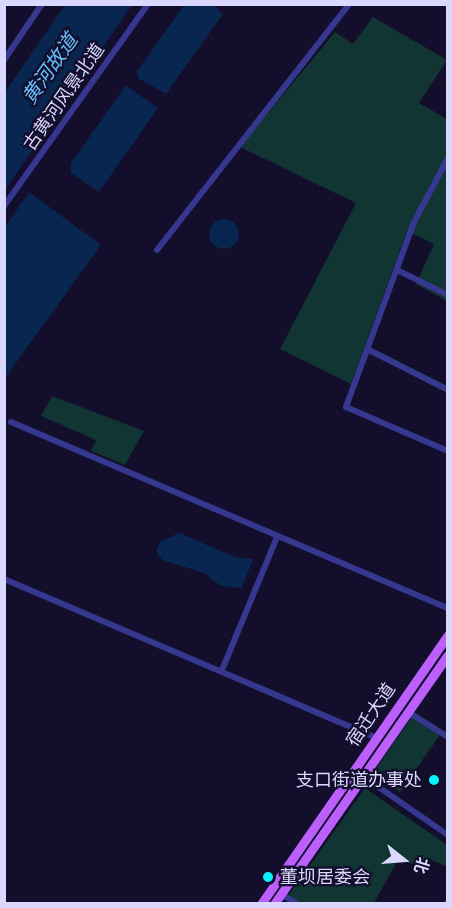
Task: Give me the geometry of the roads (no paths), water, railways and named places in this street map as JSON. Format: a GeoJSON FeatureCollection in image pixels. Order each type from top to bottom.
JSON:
{"type":"FeatureCollection","features":[{"type":"Feature","properties":{"kind":"main road","name":"宿迁大道"},"geometry":{"type":"LineString","coordinates":[[261,903],[447,635]]}},
{"type":"Feature","properties":{"kind":"main road","name":"宿迁大道"},"geometry":{"type":"LineString","coordinates":[[274,903],[447,655]]}},
{"type":"Feature","properties":{"kind":"street"},"geometry":{"type":"LineString","coordinates":[[4,60],[42,4]]}},
{"type":"Feature","properties":{"kind":"street","name":"古黄河风景北道"},"geometry":{"type":"LineString","coordinates":[[4,206],[148,4]]}},
{"type":"Feature","properties":{"kind":"street"},"geometry":{"type":"LineString","coordinates":[[157,250],[350,4]]}},
{"type":"Feature","properties":{"kind":"street"},"geometry":{"type":"LineString","coordinates":[[447,158],[414,222],[346,406],[447,451]]}},
{"type":"Feature","properties":{"kind":"street"},"geometry":{"type":"LineString","coordinates":[[397,270],[447,295]]}},
{"type":"Feature","properties":{"kind":"street"},"geometry":{"type":"LineString","coordinates":[[367,350],[447,390]]}},
{"type":"Feature","properties":{"kind":"street"},"geometry":{"type":"LineString","coordinates":[[11,422],[447,608]]}},
{"type":"Feature","properties":{"kind":"street"},"geometry":{"type":"LineString","coordinates":[[222,670],[277,537]]}},
{"type":"Feature","properties":{"kind":"street"},"geometry":{"type":"LineString","coordinates":[[4,579],[222,670],[376,738]]}},
{"type":"Feature","properties":{"kind":"street"},"geometry":{"type":"LineString","coordinates":[[408,712],[447,737]]}},
{"type":"Feature","properties":{"kind":"street"},"geometry":{"type":"LineString","coordinates":[[354,770],[447,835]]}},
{"type":"Feature","properties":{"kind":"street"},"geometry":{"type":"LineString","coordinates":[[281,894],[297,903]]}},
{"type":"Feature","properties":{"kind":"water","name":"黄河故道"},"geometry":{"type":"Polygon","coordinates":[[[65,5],[132,5],[5,190],[5,92],[65,5]]]}},
{"type":"Feature","properties":{"kind":"water"},"geometry":{"type":"Polygon","coordinates":[[[184,5],[214,5],[223,14],[166,94],[138,78],[137,71],[184,5]]]}},
{"type":"Feature","properties":{"kind":"water"},"geometry":{"type":"Polygon","coordinates":[[[126,85],[158,108],[99,192],[71,173],[71,163],[126,85]]]}},
{"type":"Feature","properties":{"kind":"water"},"geometry":{"type":"Polygon","coordinates":[[[29,192],[101,245],[5,378],[5,227],[29,192]]]}},
{"type":"Feature","properties":{"kind":"water"},"geometry":{"type":"Polygon","coordinates":[[[224,219],[235,223],[239,234],[235,245],[224,249],[213,245],[209,234],[213,223],[224,219]]]}},
{"type":"Feature","properties":{"kind":"water"},"geometry":{"type":"Polygon","coordinates":[[[179,533],[235,557],[253,559],[242,588],[221,586],[204,573],[162,560],[156,552],[160,542],[179,533]]]}},
{"type":"Feature","properties":{"kind":"place","name":"支口街道办事处"},"geometry":{"type":"Point","coordinates":[434,780]}},
{"type":"Feature","properties":{"kind":"place","name":"董坝居委会"},"geometry":{"type":"Point","coordinates":[268,877]}}]}
